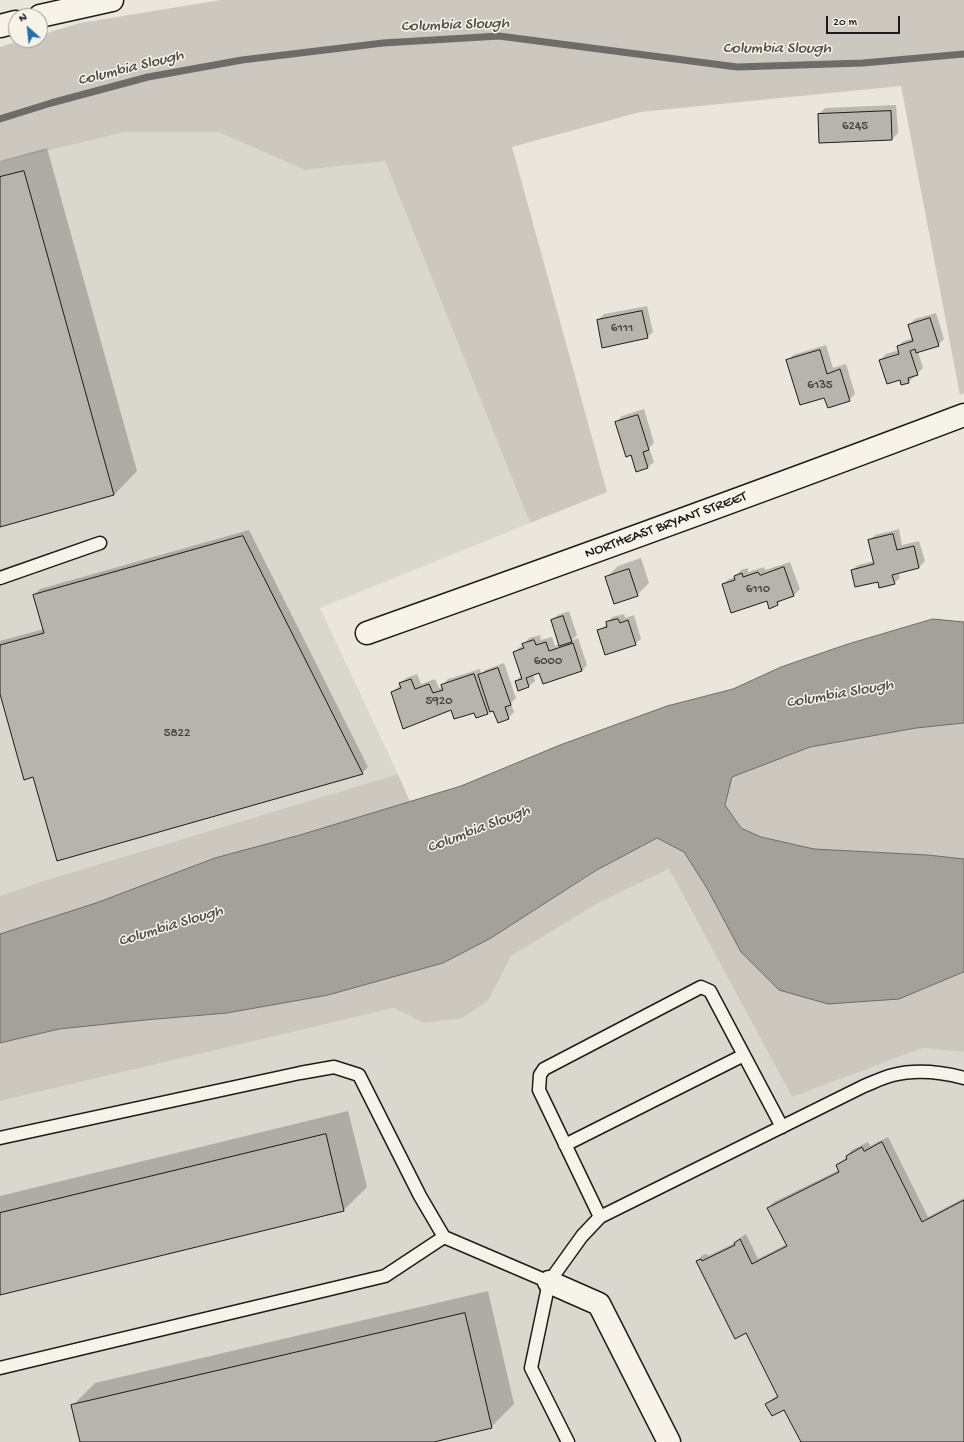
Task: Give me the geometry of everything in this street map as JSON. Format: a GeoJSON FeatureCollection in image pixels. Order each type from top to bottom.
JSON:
{"type":"FeatureCollection","features":[{"type":"Feature","properties":{"kind":"street"},"geometry":{"type":"LineString","coordinates":[[48,14],[112,0]]}},
{"type":"Feature","properties":{"kind":"street","name":"NORTHEAST BRYANT STREET"},"geometry":{"type":"LineString","coordinates":[[367,632],[790,481],[964,415]]}},
{"type":"Feature","properties":{"kind":"street"},"geometry":{"type":"LineString","coordinates":[[549,1282],[599,1304],[667,1441]]}},
{"type":"Feature","properties":{"kind":"lane"},"geometry":{"type":"LineString","coordinates":[[0,578],[100,543]]}},
{"type":"Feature","properties":{"kind":"lane"},"geometry":{"type":"LineString","coordinates":[[600,1217],[539,1090],[540,1075],[544,1068],[701,987],[710,991],[782,1127]]}},
{"type":"Feature","properties":{"kind":"lane"},"geometry":{"type":"LineString","coordinates":[[565,1145],[744,1055]]}},
{"type":"Feature","properties":{"kind":"lane"},"geometry":{"type":"LineString","coordinates":[[0,1138],[300,1073],[334,1067],[358,1075],[420,1196],[444,1237],[549,1282]]}},
{"type":"Feature","properties":{"kind":"lane"},"geometry":{"type":"LineString","coordinates":[[568,1442],[531,1368],[549,1282],[582,1236],[600,1217],[864,1086],[893,1075],[914,1072],[939,1072],[964,1078]]}},
{"type":"Feature","properties":{"kind":"lane"},"geometry":{"type":"LineString","coordinates":[[0,1368],[385,1276],[444,1237]]}},
{"type":"Feature","properties":{"kind":"shaded area"},"geometry":{"type":"Polygon","coordinates":[[[221,0],[964,0],[964,393],[960,395],[901,86],[640,112],[512,147],[607,492],[530,523],[385,161],[305,170],[218,132],[125,132],[0,162],[0,47],[8,44],[8,48],[48,48],[48,33],[80,23],[221,0]]]}},
{"type":"Feature","properties":{"kind":"shaded area"},"geometry":{"type":"Polygon","coordinates":[[[125,132],[218,132],[305,170],[385,161],[530,523],[320,608],[398,774],[40,882],[0,896],[0,162],[125,132]]]}},
{"type":"Feature","properties":{"kind":"shaded area"},"geometry":{"type":"Polygon","coordinates":[[[964,723],[964,859],[928,855],[814,849],[761,837],[741,828],[725,805],[732,777],[810,747],[916,728],[964,723]]]}},
{"type":"Feature","properties":{"kind":"shaded area"},"geometry":{"type":"Polygon","coordinates":[[[398,774],[410,802],[300,835],[215,858],[96,903],[0,934],[0,896],[40,882],[398,774]]]}},
{"type":"Feature","properties":{"kind":"shaded area"},"geometry":{"type":"Polygon","coordinates":[[[657,838],[684,852],[708,890],[961,973],[964,972],[964,1052],[923,1048],[792,1097],[669,869],[600,902],[511,956],[488,1001],[462,1018],[424,1023],[394,1008],[0,1101],[0,1043],[59,1029],[227,1013],[328,995],[443,963],[491,938],[595,871],[657,838]]]}},
{"type":"Feature","properties":{"kind":"shaded area"},"geometry":{"type":"Polygon","coordinates":[[[669,869],[792,1097],[923,1048],[964,1052],[964,1442],[0,1442],[0,1101],[394,1008],[424,1023],[499,976],[511,956],[600,902],[669,869]]]}},
{"type":"Feature","properties":{"kind":"water"},"geometry":{"type":"Polygon","coordinates":[[[933,619],[964,622],[964,723],[916,728],[810,747],[732,777],[725,805],[741,828],[761,837],[814,849],[928,855],[964,859],[964,972],[899,999],[828,1004],[779,990],[741,952],[708,890],[684,852],[657,838],[595,871],[491,938],[443,963],[328,995],[227,1013],[59,1029],[0,1043],[0,934],[96,903],[215,858],[300,835],[461,786],[560,745],[667,706],[733,689],[781,667],[848,644],[933,619]]]}},
{"type":"Feature","properties":{"kind":"building"},"geometry":{"type":"Polygon","coordinates":[[[891,111],[892,140],[819,143],[818,114],[891,111]]]}},
{"type":"Feature","properties":{"kind":"building"},"geometry":{"type":"Polygon","coordinates":[[[24,171],[114,495],[0,527],[0,177],[24,171]]]}},
{"type":"Feature","properties":{"kind":"building"},"geometry":{"type":"Polygon","coordinates":[[[642,311],[648,338],[602,348],[597,320],[642,311]]]}},
{"type":"Feature","properties":{"kind":"building"},"geometry":{"type":"Polygon","coordinates":[[[930,318],[939,346],[916,353],[915,349],[910,351],[918,375],[908,378],[909,383],[901,385],[900,380],[887,384],[879,360],[899,354],[897,346],[913,341],[908,325],[930,318]]]}},
{"type":"Feature","properties":{"kind":"building"},"geometry":{"type":"Polygon","coordinates":[[[820,350],[827,374],[840,369],[850,401],[828,408],[824,398],[800,405],[786,360],[820,350]]]}},
{"type":"Feature","properties":{"kind":"building"},"geometry":{"type":"Polygon","coordinates":[[[638,415],[649,450],[643,452],[648,468],[636,472],[631,455],[626,457],[615,422],[638,415]]]}},
{"type":"Feature","properties":{"kind":"building"},"geometry":{"type":"Polygon","coordinates":[[[893,534],[897,550],[914,546],[919,568],[892,575],[895,584],[879,588],[878,582],[855,587],[851,570],[874,564],[868,540],[893,534]]]}},
{"type":"Feature","properties":{"kind":"building"},"geometry":{"type":"Polygon","coordinates":[[[243,536],[363,774],[57,861],[33,777],[24,780],[0,694],[0,645],[44,633],[33,595],[243,536]]]}},
{"type":"Feature","properties":{"kind":"building"},"geometry":{"type":"Polygon","coordinates":[[[784,567],[794,596],[777,602],[778,605],[769,609],[767,601],[731,613],[722,584],[735,580],[734,576],[742,573],[743,577],[758,572],[760,575],[784,567]]]}},
{"type":"Feature","properties":{"kind":"building"},"geometry":{"type":"Polygon","coordinates":[[[629,569],[638,596],[614,604],[605,577],[629,569]]]}},
{"type":"Feature","properties":{"kind":"building"},"geometry":{"type":"Polygon","coordinates":[[[563,616],[572,642],[559,646],[551,620],[563,616]]]}},
{"type":"Feature","properties":{"kind":"building"},"geometry":{"type":"Polygon","coordinates":[[[618,619],[620,623],[628,620],[636,645],[605,655],[597,630],[607,627],[606,622],[618,619]]]}},
{"type":"Feature","properties":{"kind":"building"},"geometry":{"type":"Polygon","coordinates":[[[534,640],[536,645],[546,642],[549,651],[573,643],[582,671],[543,684],[539,673],[526,678],[529,687],[518,691],[515,681],[522,679],[513,652],[524,648],[522,644],[534,640]]]}},
{"type":"Feature","properties":{"kind":"building"},"geometry":{"type":"Polygon","coordinates":[[[498,668],[511,705],[505,707],[509,719],[498,723],[493,711],[490,712],[478,675],[498,668]]]}},
{"type":"Feature","properties":{"kind":"building"},"geometry":{"type":"Polygon","coordinates":[[[474,674],[488,714],[476,718],[474,713],[454,719],[451,710],[403,729],[391,692],[401,688],[399,683],[411,679],[415,689],[429,684],[433,693],[443,690],[441,685],[474,674]]]}},
{"type":"Feature","properties":{"kind":"building"},"geometry":{"type":"Polygon","coordinates":[[[326,1134],[344,1211],[0,1295],[0,1213],[326,1134]]]}},
{"type":"Feature","properties":{"kind":"building"},"geometry":{"type":"Polygon","coordinates":[[[882,1142],[922,1222],[964,1200],[964,1442],[801,1442],[784,1410],[772,1416],[765,1404],[778,1397],[746,1333],[735,1339],[696,1261],[701,1259],[702,1261],[735,1245],[734,1243],[740,1239],[752,1264],[787,1246],[767,1208],[839,1172],[836,1165],[847,1159],[846,1156],[862,1147],[864,1151],[882,1142]]]}},
{"type":"Feature","properties":{"kind":"building"},"geometry":{"type":"Polygon","coordinates":[[[465,1313],[492,1428],[434,1442],[80,1442],[71,1405],[465,1313]]]}},
{"type":"Feature","properties":{"kind":"waterway","name":"Columbia Slough"},"geometry":{"type":"LineString","coordinates":[[0,119],[51,103],[148,77],[242,60],[383,43],[499,36],[737,67],[863,63],[964,54]]}}]}
